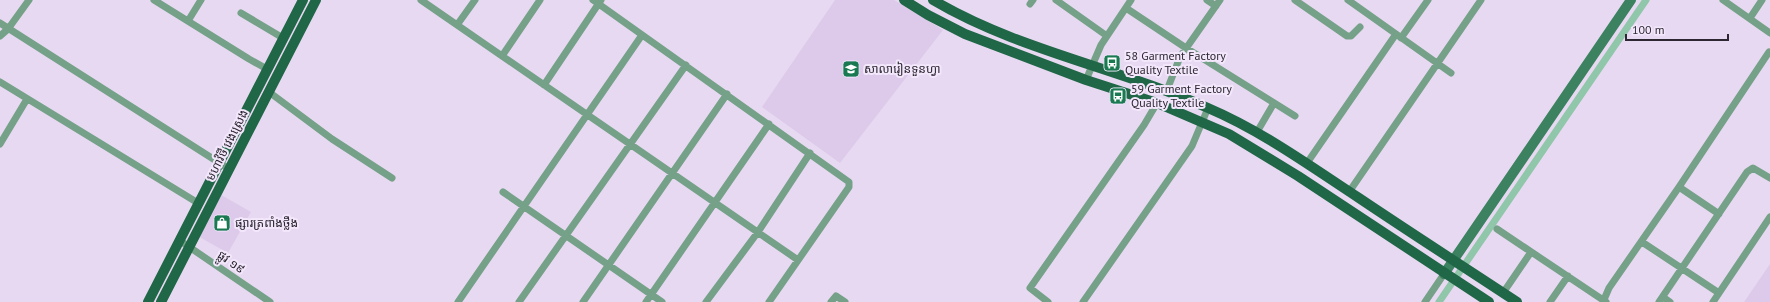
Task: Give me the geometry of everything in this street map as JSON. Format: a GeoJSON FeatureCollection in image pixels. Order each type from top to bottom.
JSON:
{"type":"FeatureCollection","features":[{"type":"Feature","properties":{"kind":"main road","name":"មហាវិថី វេងស្រេង"},"geometry":{"type":"LineString","coordinates":[[148,302],[302,0]]}},
{"type":"Feature","properties":{"kind":"main road","name":"មហាវិថី វេងស្រេង"},"geometry":{"type":"LineString","coordinates":[[161,302],[316,0]]}},
{"type":"Feature","properties":{"kind":"main road"},"geometry":{"type":"LineString","coordinates":[[904,0],[928,15],[965,34],[1086,80],[1157,103],[1202,122],[1251,146],[1489,302]]}},
{"type":"Feature","properties":{"kind":"main road"},"geometry":{"type":"LineString","coordinates":[[928,15],[935,1],[971,20],[1091,66],[1167,90],[1208,108],[1257,132],[1517,302]]}},
{"type":"Feature","properties":{"kind":"street"},"geometry":{"type":"LineString","coordinates":[[0,36],[8,29],[29,0]]}},
{"type":"Feature","properties":{"kind":"street"},"geometry":{"type":"LineString","coordinates":[[154,0],[267,69]]}},
{"type":"Feature","properties":{"kind":"street"},"geometry":{"type":"LineString","coordinates":[[188,21],[201,0]]}},
{"type":"Feature","properties":{"kind":"street"},"geometry":{"type":"LineString","coordinates":[[421,0],[798,260]]}},
{"type":"Feature","properties":{"kind":"street"},"geometry":{"type":"LineString","coordinates":[[457,25],[475,0]]}},
{"type":"Feature","properties":{"kind":"street"},"geometry":{"type":"LineString","coordinates":[[502,56],[540,0]]}},
{"type":"Feature","properties":{"kind":"street"},"geometry":{"type":"LineString","coordinates":[[1056,0],[1107,36]]}},
{"type":"Feature","properties":{"kind":"street"},"geometry":{"type":"LineString","coordinates":[[1086,80],[1091,66],[1107,36],[1131,0]]}},
{"type":"Feature","properties":{"kind":"street"},"geometry":{"type":"LineString","coordinates":[[1167,90],[1180,57],[1218,3],[1207,0]]}},
{"type":"Feature","properties":{"kind":"street"},"geometry":{"type":"LineString","coordinates":[[1295,0],[1347,36],[1351,36],[1360,27]]}},
{"type":"Feature","properties":{"kind":"street"},"geometry":{"type":"LineString","coordinates":[[1348,0],[1451,73]]}},
{"type":"Feature","properties":{"kind":"street"},"geometry":{"type":"LineString","coordinates":[[1306,163],[1398,36],[1428,0]]}},
{"type":"Feature","properties":{"kind":"street"},"geometry":{"type":"LineString","coordinates":[[1349,192],[1481,0]]}},
{"type":"Feature","properties":{"kind":"street"},"geometry":{"type":"LineString","coordinates":[[1425,302],[1451,278],[1460,265],[1631,0]]}},
{"type":"Feature","properties":{"kind":"street"},"geometry":{"type":"LineString","coordinates":[[1723,0],[1770,33]]}},
{"type":"Feature","properties":{"kind":"street"},"geometry":{"type":"LineString","coordinates":[[1750,18],[1762,0]]}},
{"type":"Feature","properties":{"kind":"street"},"geometry":{"type":"LineString","coordinates":[[544,84],[597,1],[642,35],[810,153],[850,184],[769,302]]}},
{"type":"Feature","properties":{"kind":"street"},"geometry":{"type":"LineString","coordinates":[[1126,8],[1186,48],[1296,116]]}},
{"type":"Feature","properties":{"kind":"street"},"geometry":{"type":"LineString","coordinates":[[241,13],[283,38]]}},
{"type":"Feature","properties":{"kind":"street"},"geometry":{"type":"LineString","coordinates":[[0,23],[229,169]]}},
{"type":"Feature","properties":{"kind":"street"},"geometry":{"type":"LineString","coordinates":[[458,302],[642,35]]}},
{"type":"Feature","properties":{"kind":"street"},"geometry":{"type":"LineString","coordinates":[[1497,229],[1604,301],[1609,288],[1642,242],[1769,52]]}},
{"type":"Feature","properties":{"kind":"street"},"geometry":{"type":"LineString","coordinates":[[519,302],[686,65]]}},
{"type":"Feature","properties":{"kind":"street"},"geometry":{"type":"LineString","coordinates":[[0,82],[198,203]]}},
{"type":"Feature","properties":{"kind":"street"},"geometry":{"type":"LineString","coordinates":[[269,92],[332,139],[392,178]]}},
{"type":"Feature","properties":{"kind":"street"},"geometry":{"type":"LineString","coordinates":[[583,302],[727,94]]}},
{"type":"Feature","properties":{"kind":"street"},"geometry":{"type":"LineString","coordinates":[[0,144],[27,99]]}},
{"type":"Feature","properties":{"kind":"street"},"geometry":{"type":"LineString","coordinates":[[1048,302],[1030,288],[1144,125],[1157,103]]}},
{"type":"Feature","properties":{"kind":"street"},"geometry":{"type":"LineString","coordinates":[[1257,132],[1274,103]]}},
{"type":"Feature","properties":{"kind":"street"},"geometry":{"type":"LineString","coordinates":[[1083,302],[1192,146],[1208,108]]}},
{"type":"Feature","properties":{"kind":"street"},"geometry":{"type":"LineString","coordinates":[[646,302],[769,124]]}},
{"type":"Feature","properties":{"kind":"street"},"geometry":{"type":"LineString","coordinates":[[706,302],[758,232],[810,153]]}},
{"type":"Feature","properties":{"kind":"street"},"geometry":{"type":"LineString","coordinates":[[1670,302],[1661,300],[1749,170],[1755,168],[1770,178]]}},
{"type":"Feature","properties":{"kind":"street"},"geometry":{"type":"LineString","coordinates":[[1679,187],[1719,214]]}},
{"type":"Feature","properties":{"kind":"street"},"geometry":{"type":"LineString","coordinates":[[502,192],[662,302]]}},
{"type":"Feature","properties":{"kind":"street"},"geometry":{"type":"LineString","coordinates":[[1713,302],[1770,218]]}},
{"type":"Feature","properties":{"kind":"street","name":"ផ្លូវ ១៩"},"geometry":{"type":"LineString","coordinates":[[180,240],[270,302]]}},
{"type":"Feature","properties":{"kind":"street"},"geometry":{"type":"LineString","coordinates":[[1642,242],[1719,293]]}},
{"type":"Feature","properties":{"kind":"street"},"geometry":{"type":"LineString","coordinates":[[1503,293],[1532,252]]}},
{"type":"Feature","properties":{"kind":"street"},"geometry":{"type":"LineString","coordinates":[[1550,302],[1568,276]]}},
{"type":"Feature","properties":{"kind":"street"},"geometry":{"type":"LineString","coordinates":[[831,302],[836,296],[845,302]]}},
{"type":"Feature","properties":{"kind":"shaded area","name":"សាលារៀនទួនហ្វា"},"geometry":{"type":"Polygon","coordinates":[[[835,0],[894,0],[943,30],[840,163],[762,107],[835,0]]]}},
{"type":"Feature","properties":{"kind":"shaded area","name":"ផ្សារត្រពាំងថ្លឹង"},"geometry":{"type":"Polygon","coordinates":[[[216,192],[251,212],[228,253],[194,234],[216,192]]]}},
{"type":"Feature","properties":{"kind":"shaded area"},"geometry":{"type":"Polygon","coordinates":[[[1770,264],[1770,302],[1744,302],[1770,264]]]}},
{"type":"Feature","properties":{"kind":"waterway"},"geometry":{"type":"LineString","coordinates":[[1439,302],[1646,0]]}},
{"type":"Feature","properties":{"kind":"place","name":"58 Garment Factory Quality Textile"},"geometry":{"type":"Point","coordinates":[1112,63]}},
{"type":"Feature","properties":{"kind":"place","name":"សាលារៀនទួនហ្វា"},"geometry":{"type":"Point","coordinates":[851,69]}},
{"type":"Feature","properties":{"kind":"place","name":"59 Garment Factory Quality Textile"},"geometry":{"type":"Point","coordinates":[1118,96]}},
{"type":"Feature","properties":{"kind":"place","name":"ផ្សារត្រពាំងថ្លឹង"},"geometry":{"type":"Point","coordinates":[222,223]}}]}
